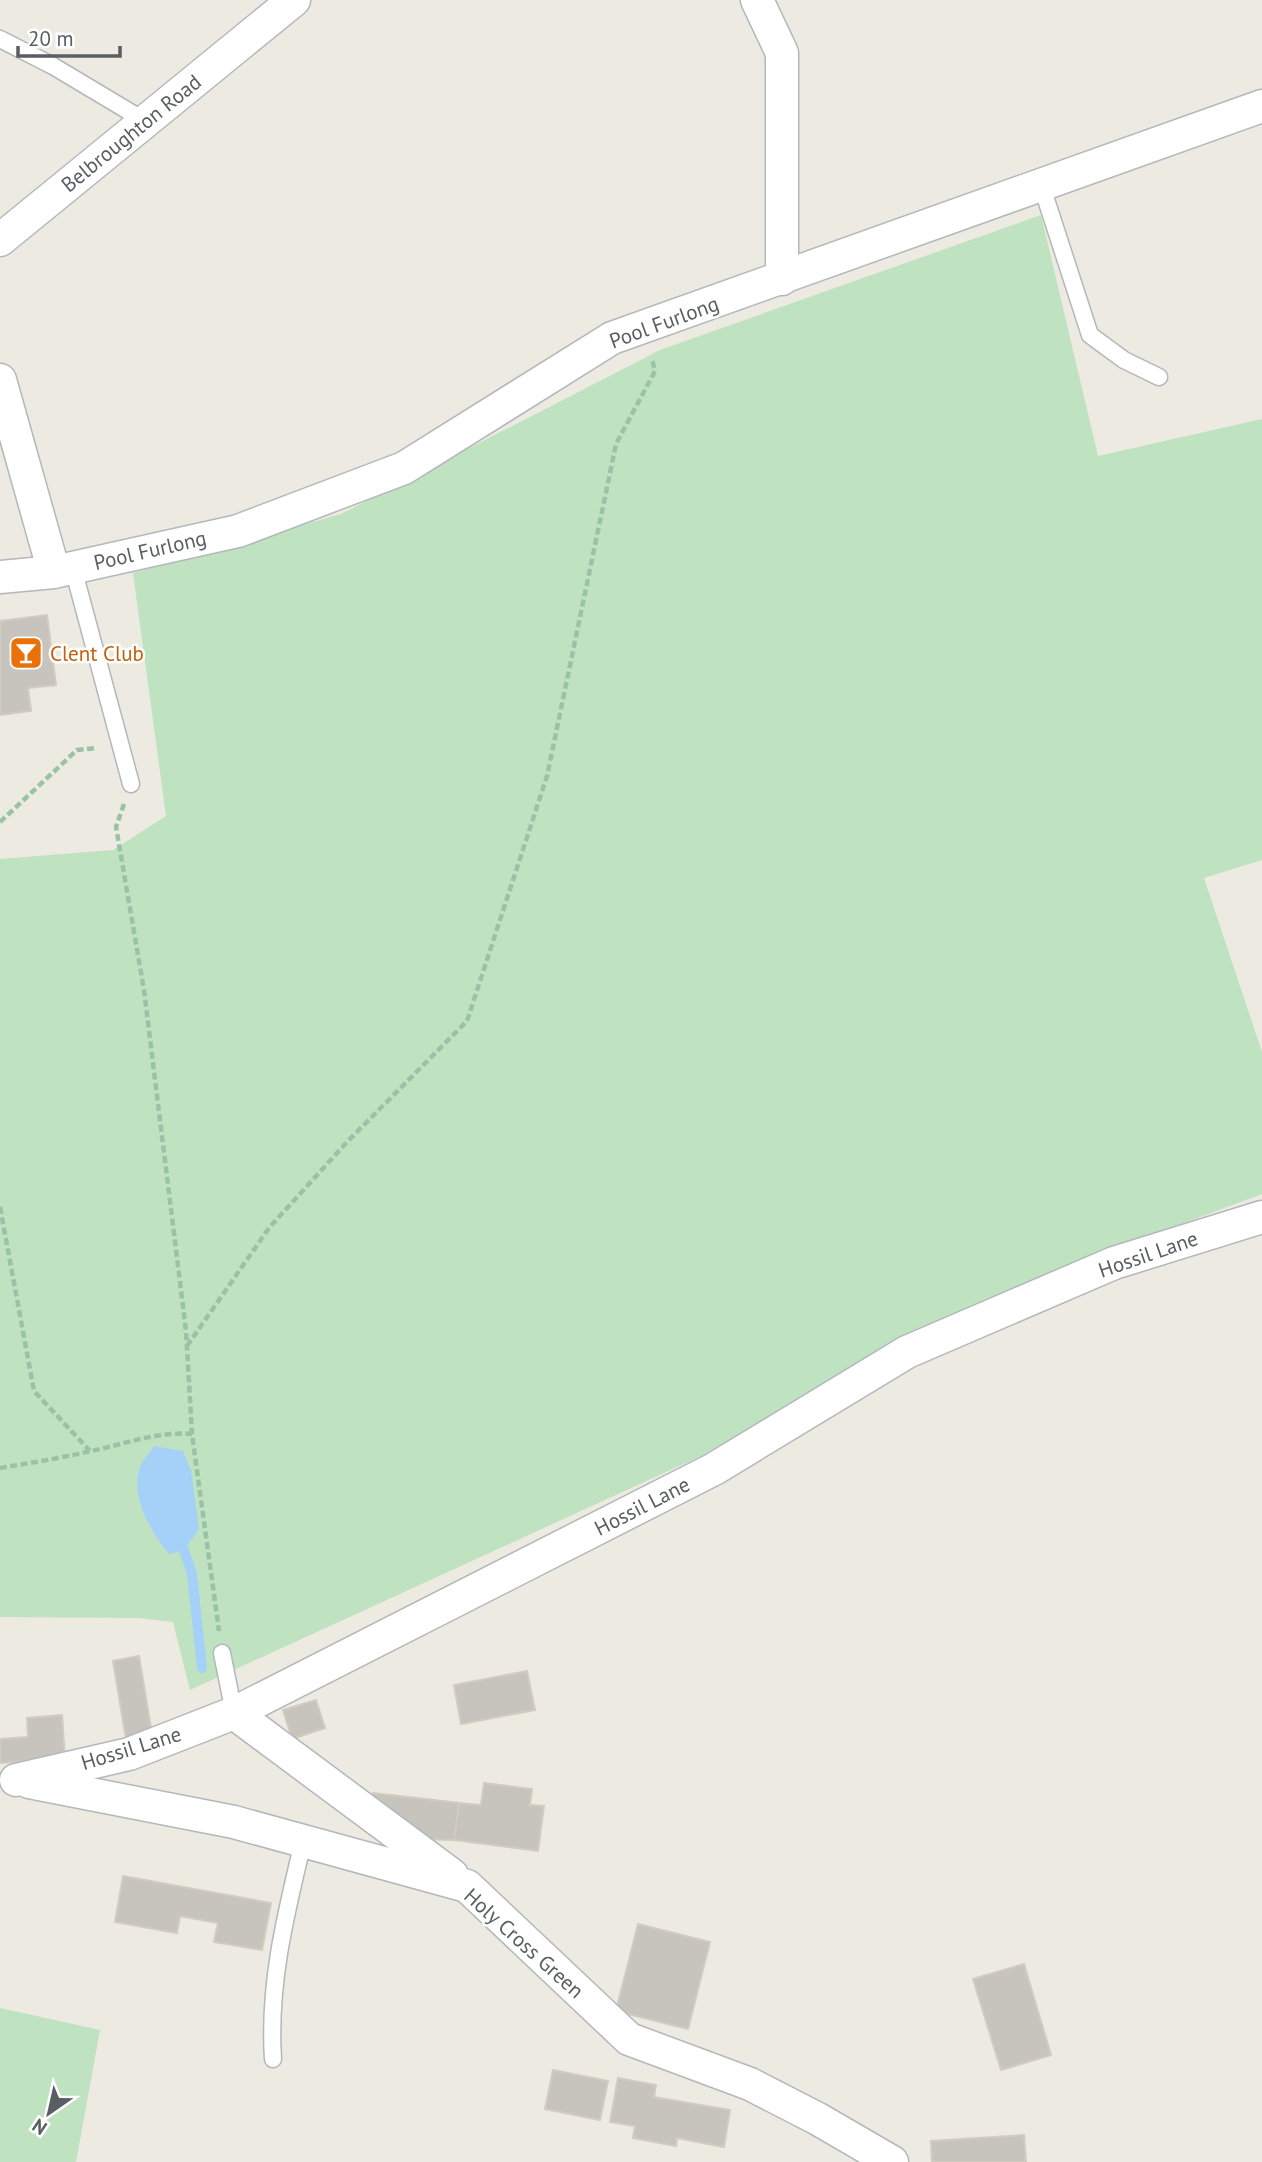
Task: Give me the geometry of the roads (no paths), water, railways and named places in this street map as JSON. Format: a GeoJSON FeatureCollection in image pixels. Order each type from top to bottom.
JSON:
{"type":"FeatureCollection","features":[{"type":"Feature","properties":{"kind":"street","name":"Belbroughton Road"},"geometry":{"type":"LineString","coordinates":[[0,240],[294,0]]}},
{"type":"Feature","properties":{"kind":"street"},"geometry":{"type":"LineString","coordinates":[[757,0],[782,53],[782,279]]}},
{"type":"Feature","properties":{"kind":"street","name":"Pool Furlong"},"geometry":{"type":"LineString","coordinates":[[0,577],[64,570],[238,531],[404,468],[612,338],[1262,106]]}},
{"type":"Feature","properties":{"kind":"street"},"geometry":{"type":"LineString","coordinates":[[0,380],[64,570]]}},
{"type":"Feature","properties":{"kind":"street","name":"Hossil Lane"},"geometry":{"type":"LineString","coordinates":[[8,1778],[129,1754],[234,1713],[714,1469],[907,1352],[1114,1263],[1262,1217]]}},
{"type":"Feature","properties":{"kind":"street"},"geometry":{"type":"LineString","coordinates":[[234,1713],[467,1886]]}},
{"type":"Feature","properties":{"kind":"street","name":"Holy Cross Green"},"geometry":{"type":"LineString","coordinates":[[8,1778],[234,1822],[467,1886],[629,2039],[750,2084],[892,2162]]}},
{"type":"Feature","properties":{"kind":"lane"},"geometry":{"type":"LineString","coordinates":[[0,39],[53,66],[145,121]]}},
{"type":"Feature","properties":{"kind":"lane"},"geometry":{"type":"LineString","coordinates":[[1041,184],[1090,335],[1124,360],[1159,377]]}},
{"type":"Feature","properties":{"kind":"lane"},"geometry":{"type":"LineString","coordinates":[[64,570],[131,784]]}},
{"type":"Feature","properties":{"kind":"lane"},"geometry":{"type":"LineString","coordinates":[[222,1653],[234,1713]]}},
{"type":"Feature","properties":{"kind":"lane"},"geometry":{"type":"LineString","coordinates":[[273,2059],[271,2038],[276,1961],[303,1842]]}},
{"type":"Feature","properties":{"kind":"water"},"geometry":{"type":"Polygon","coordinates":[[[154,1446],[183,1451],[191,1470],[199,1529],[184,1550],[169,1554],[143,1512],[137,1488],[141,1465],[154,1446]]]}},
{"type":"Feature","properties":{"kind":"waterway"},"geometry":{"type":"LineString","coordinates":[[184,1550],[192,1574],[202,1668]]}},
{"type":"Feature","properties":{"kind":"place","name":"Clent Club"},"geometry":{"type":"Point","coordinates":[26,653]}}]}
